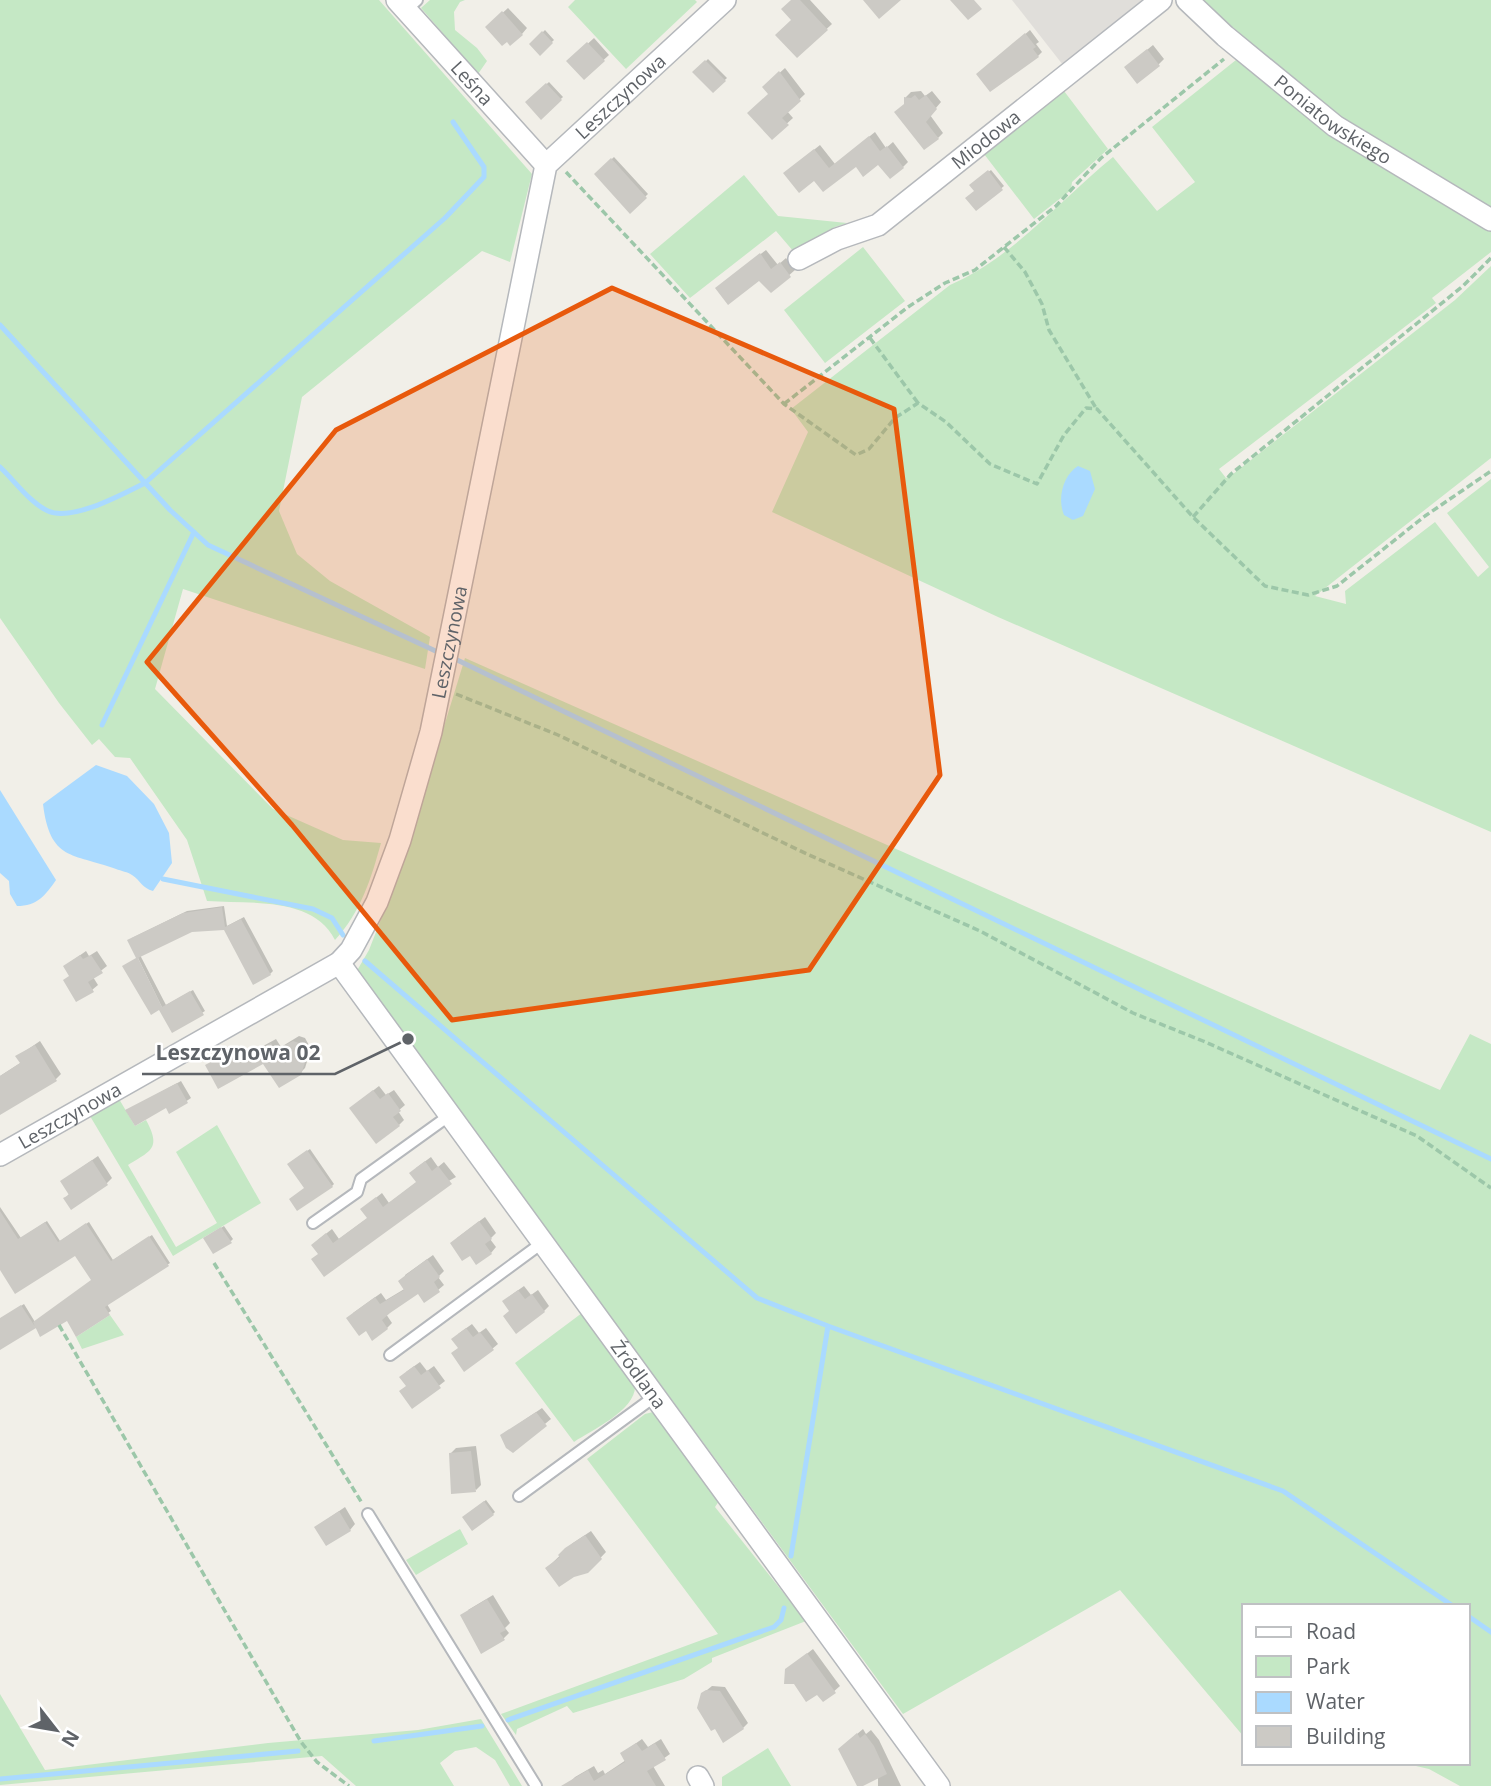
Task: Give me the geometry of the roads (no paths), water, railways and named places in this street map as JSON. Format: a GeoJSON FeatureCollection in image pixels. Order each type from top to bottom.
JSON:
{"type":"FeatureCollection","features":[{"type":"Feature","properties":{"kind":"street","name":"Leszczynowa"},"geometry":{"type":"LineString","coordinates":[[0,1155],[339,963],[352,950],[377,902],[400,840],[442,682],[494,414],[550,162],[725,0]]}},
{"type":"Feature","properties":{"kind":"street","name":"Miodowa"},"geometry":{"type":"LineString","coordinates":[[799,259],[836,239],[878,225],[1161,0]]}},
{"type":"Feature","properties":{"kind":"street","name":"Poniatowskiego"},"geometry":{"type":"LineString","coordinates":[[1187,0],[1335,126],[1491,220]]}},
{"type":"Feature","properties":{"kind":"street","name":"Leśna"},"geometry":{"type":"LineString","coordinates":[[407,3],[550,162]]}},
{"type":"Feature","properties":{"kind":"street","name":"Źródlana"},"geometry":{"type":"LineString","coordinates":[[339,963],[939,1786]]}},
{"type":"Feature","properties":{"kind":"lane"},"geometry":{"type":"LineString","coordinates":[[313,1223],[357,1192],[361,1179],[450,1115]]}},
{"type":"Feature","properties":{"kind":"lane"},"geometry":{"type":"LineString","coordinates":[[390,1355],[542,1243]]}},
{"type":"Feature","properties":{"kind":"lane"},"geometry":{"type":"LineString","coordinates":[[519,1496],[654,1397]]}},
{"type":"Feature","properties":{"kind":"lane"},"geometry":{"type":"LineString","coordinates":[[368,1514],[536,1786]]}},
{"type":"Feature","properties":{"kind":"water"},"geometry":{"type":"Polygon","coordinates":[[[1078,466],[1090,471],[1095,489],[1083,516],[1073,520],[1064,515],[1061,495],[1068,475],[1078,466]]]}},
{"type":"Feature","properties":{"kind":"water"},"geometry":{"type":"Polygon","coordinates":[[[96,765],[127,776],[154,804],[169,833],[172,863],[153,891],[129,873],[66,852],[51,836],[43,804],[96,765]]]}},
{"type":"Feature","properties":{"kind":"water"},"geometry":{"type":"Polygon","coordinates":[[[0,790],[56,880],[44,895],[30,904],[17,906],[10,894],[9,881],[0,873],[0,790]]]}},
{"type":"Feature","properties":{"kind":"waterway"},"geometry":{"type":"LineString","coordinates":[[0,467],[35,503],[48,511],[58,513],[83,510],[145,483],[445,218],[484,177],[484,167],[453,122]]}},
{"type":"Feature","properties":{"kind":"waterway"},"geometry":{"type":"LineString","coordinates":[[0,325],[170,510],[208,545],[442,654]]}},
{"type":"Feature","properties":{"kind":"waterway"},"geometry":{"type":"LineString","coordinates":[[102,725],[194,532]]}},
{"type":"Feature","properties":{"kind":"waterway"},"geometry":{"type":"LineString","coordinates":[[451,657],[1491,1159]]}},
{"type":"Feature","properties":{"kind":"waterway"},"geometry":{"type":"LineString","coordinates":[[163,879],[313,909],[332,918],[343,935]]}},
{"type":"Feature","properties":{"kind":"waterway"},"geometry":{"type":"LineString","coordinates":[[365,961],[757,1298],[1283,1491],[1450,1604]]}},
{"type":"Feature","properties":{"kind":"waterway"},"geometry":{"type":"LineString","coordinates":[[791,1556],[828,1326]]}},
{"type":"Feature","properties":{"kind":"waterway"},"geometry":{"type":"LineString","coordinates":[[508,1720],[774,1627],[781,1620],[784,1608]]}},
{"type":"Feature","properties":{"kind":"waterway"},"geometry":{"type":"LineString","coordinates":[[1470,1617],[1491,1632]]}},
{"type":"Feature","properties":{"kind":"waterway"},"geometry":{"type":"LineString","coordinates":[[374,1741],[482,1726]]}},
{"type":"Feature","properties":{"kind":"waterway"},"geometry":{"type":"LineString","coordinates":[[0,1779],[298,1751]]}},
{"type":"Feature","properties":{"kind":"place","name":"Leszczynowa 02"},"geometry":{"type":"Point","coordinates":[408,1039]}}]}
